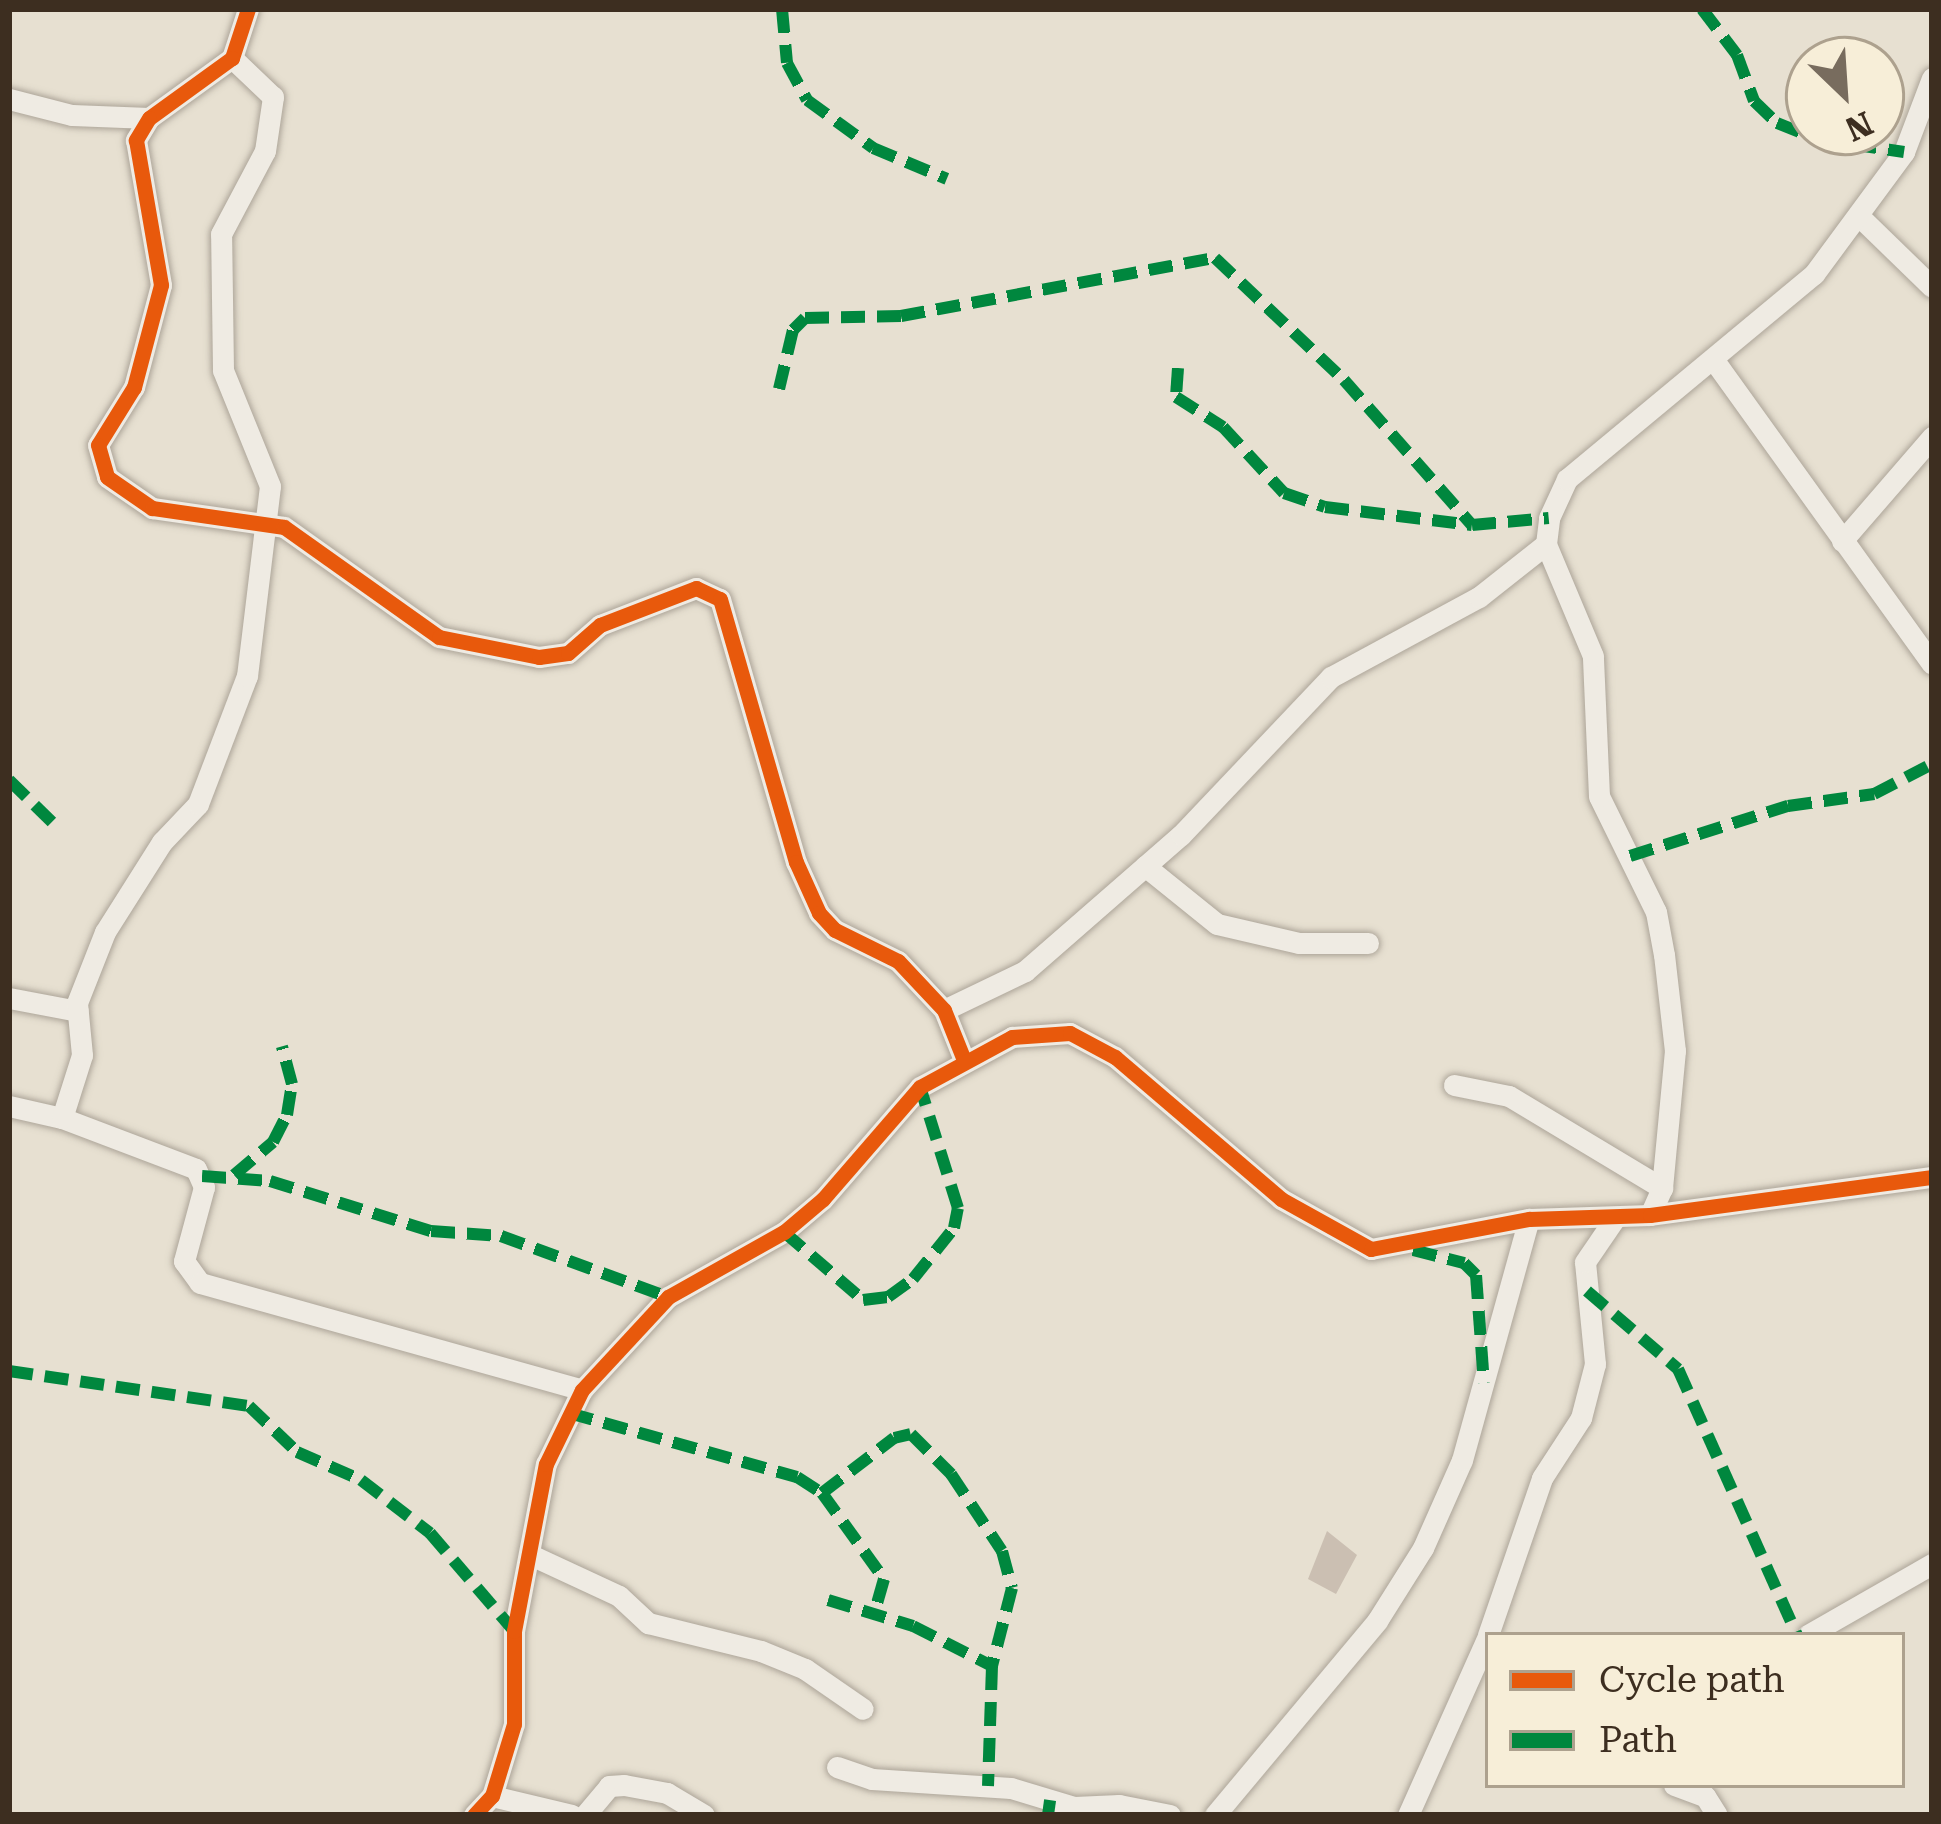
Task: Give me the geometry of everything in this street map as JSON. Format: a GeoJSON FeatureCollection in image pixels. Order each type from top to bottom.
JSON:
{"type":"FeatureCollection","features":[{"type":"Feature","properties":{"kind":"street"},"geometry":{"type":"LineString","coordinates":[[248,9],[232,58],[149,118],[136,140],[135,165],[160,285],[134,387],[98,445],[107,477],[152,508],[284,527],[439,637],[539,657],[568,653],[600,625],[697,588],[720,599],[796,862],[819,913],[835,930],[898,961],[944,1010],[964,1060]]}},
{"type":"Feature","properties":{"kind":"street"},"geometry":{"type":"LineString","coordinates":[[62,1118],[82,1055],[78,1011],[105,932],[162,842],[198,804],[247,676],[268,466],[223,370],[217,323],[221,234],[265,151],[273,97],[232,58]]}},
{"type":"Feature","properties":{"kind":"street"},"geometry":{"type":"LineString","coordinates":[[1650,1215],[1663,1188],[1675,1051],[1660,934],[1599,796],[1593,656],[1546,544],[1554,499],[1567,478],[1814,274],[1904,152],[1932,78]]}},
{"type":"Feature","properties":{"kind":"street"},"geometry":{"type":"LineString","coordinates":[[9,99],[72,115],[149,118]]}},
{"type":"Feature","properties":{"kind":"street"},"geometry":{"type":"LineString","coordinates":[[1860,217],[1932,287]]}},
{"type":"Feature","properties":{"kind":"street"},"geometry":{"type":"LineString","coordinates":[[1713,359],[1932,664]]}},
{"type":"Feature","properties":{"kind":"street"},"geometry":{"type":"LineString","coordinates":[[1842,541],[1932,437]]}},
{"type":"Feature","properties":{"kind":"street"},"geometry":{"type":"LineString","coordinates":[[944,1010],[1025,970],[1145,866],[1331,676],[1479,598],[1546,544]]}},
{"type":"Feature","properties":{"kind":"street"},"geometry":{"type":"LineString","coordinates":[[1145,866],[1217,924],[1299,943],[1368,943]]}},
{"type":"Feature","properties":{"kind":"street"},"geometry":{"type":"LineString","coordinates":[[9,998],[78,1011]]}},
{"type":"Feature","properties":{"kind":"street"},"geometry":{"type":"LineString","coordinates":[[474,1815],[492,1796],[514,1724],[514,1631],[533,1556],[546,1464],[582,1390],[668,1297],[784,1232],[823,1198],[920,1088],[1012,1037],[1070,1033],[1115,1057],[1281,1198],[1371,1250],[1529,1219],[1650,1215],[1932,1178]]}},
{"type":"Feature","properties":{"kind":"street"},"geometry":{"type":"LineString","coordinates":[[1454,1085],[1509,1096],[1663,1188]]}},
{"type":"Feature","properties":{"kind":"street"},"geometry":{"type":"LineString","coordinates":[[9,1106],[62,1118],[202,1176],[184,1262],[200,1283],[582,1390]]}},
{"type":"Feature","properties":{"kind":"street"},"geometry":{"type":"LineString","coordinates":[[1489,1632],[1541,1478],[1581,1418],[1595,1351],[1585,1262],[1615,1218]]}},
{"type":"Feature","properties":{"kind":"street"},"geometry":{"type":"LineString","coordinates":[[1215,1815],[1377,1622],[1423,1548],[1462,1460],[1529,1219]]}},
{"type":"Feature","properties":{"kind":"street"},"geometry":{"type":"LineString","coordinates":[[533,1556],[619,1596],[648,1623],[783,1660],[862,1708]]}},
{"type":"Feature","properties":{"kind":"street"},"geometry":{"type":"LineString","coordinates":[[1813,1632],[1932,1564]]}},
{"type":"Feature","properties":{"kind":"street"},"geometry":{"type":"LineString","coordinates":[[1408,1815],[1485,1642]]}},
{"type":"Feature","properties":{"kind":"street"},"geometry":{"type":"LineString","coordinates":[[837,1767],[872,1779],[1011,1788],[1074,1807],[1119,1805],[1170,1815]]}},
{"type":"Feature","properties":{"kind":"street"},"geometry":{"type":"LineString","coordinates":[[585,1815],[609,1786],[624,1785],[667,1792],[704,1815]]}},
{"type":"Feature","properties":{"kind":"street"},"geometry":{"type":"LineString","coordinates":[[1682,1788],[1705,1796],[1717,1815]]}},
{"type":"Feature","properties":{"kind":"street"},"geometry":{"type":"LineString","coordinates":[[492,1796],[572,1815]]}},
{"type":"Feature","properties":{"kind":"building"},"geometry":{"type":"Polygon","coordinates":[[[1327,1531],[1357,1555],[1336,1594],[1308,1579],[1327,1531]]]}},
{"type":"Feature","properties":{"kind":"marked path"},"geometry":{"type":"LineString","coordinates":[[782,9],[787,63],[807,100],[873,148],[947,179]]}},
{"type":"Feature","properties":{"kind":"marked path"},"geometry":{"type":"LineString","coordinates":[[1702,9],[1737,55],[1754,101],[1785,126]]}},
{"type":"Feature","properties":{"kind":"marked path"},"geometry":{"type":"LineString","coordinates":[[779,389],[793,330],[805,318],[901,316],[1215,258],[1344,380],[1472,525]]}},
{"type":"Feature","properties":{"kind":"marked path"},"geometry":{"type":"LineString","coordinates":[[1178,368],[1176,397],[1223,427],[1284,493],[1325,507],[1472,525],[1549,518]]}},
{"type":"Feature","properties":{"kind":"marked path"},"geometry":{"type":"LineString","coordinates":[[1630,856],[1788,806],[1874,794],[1932,764]]}},
{"type":"Feature","properties":{"kind":"marked path"},"geometry":{"type":"LineString","coordinates":[[9,780],[55,825]]}},
{"type":"Feature","properties":{"kind":"marked path"},"geometry":{"type":"LineString","coordinates":[[234,1175],[273,1142],[287,1115],[292,1084],[282,1046]]}},
{"type":"Feature","properties":{"kind":"marked path"},"geometry":{"type":"LineString","coordinates":[[784,1232],[863,1300],[888,1297],[913,1279],[954,1228],[958,1208],[920,1087]]}},
{"type":"Feature","properties":{"kind":"marked path"},"geometry":{"type":"LineString","coordinates":[[202,1176],[270,1181],[431,1231],[501,1236],[668,1297]]}},
{"type":"Feature","properties":{"kind":"marked path"},"geometry":{"type":"LineString","coordinates":[[1413,1250],[1464,1263],[1476,1275],[1484,1383]]}},
{"type":"Feature","properties":{"kind":"marked path"},"geometry":{"type":"LineString","coordinates":[[1587,1291],[1678,1369],[1796,1632]]}},
{"type":"Feature","properties":{"kind":"marked path"},"geometry":{"type":"LineString","coordinates":[[9,1371],[249,1406],[297,1452],[361,1480],[430,1533],[514,1631]]}},
{"type":"Feature","properties":{"kind":"marked path"},"geometry":{"type":"LineString","coordinates":[[569,1413],[797,1477],[822,1493],[884,1579],[874,1615]]}},
{"type":"Feature","properties":{"kind":"marked path"},"geometry":{"type":"LineString","coordinates":[[822,1493],[894,1438],[911,1434],[951,1474],[1002,1551],[1012,1588],[992,1666],[988,1786]]}},
{"type":"Feature","properties":{"kind":"marked path"},"geometry":{"type":"LineString","coordinates":[[828,1600],[913,1626],[992,1666]]}},
{"type":"Feature","properties":{"kind":"marked path"},"geometry":{"type":"LineString","coordinates":[[1048,1815],[1050,1800]]}},
{"type":"Feature","properties":{"kind":"cycle path"},"geometry":{"type":"LineString","coordinates":[[248,9],[232,58],[149,118],[136,140],[161,285],[134,387],[98,445],[107,477],[152,508],[284,527],[439,637],[539,657],[568,653],[600,625],[696,588],[720,599],[796,862],[819,913],[835,930],[898,961],[944,1010],[964,1060]]}},
{"type":"Feature","properties":{"kind":"cycle path"},"geometry":{"type":"LineString","coordinates":[[474,1815],[492,1796],[514,1724],[514,1631],[546,1464],[582,1390],[668,1297],[784,1232],[823,1199],[920,1087],[1012,1037],[1070,1033],[1115,1057],[1281,1199],[1371,1249],[1529,1219],[1650,1215],[1932,1177]]}}]}
